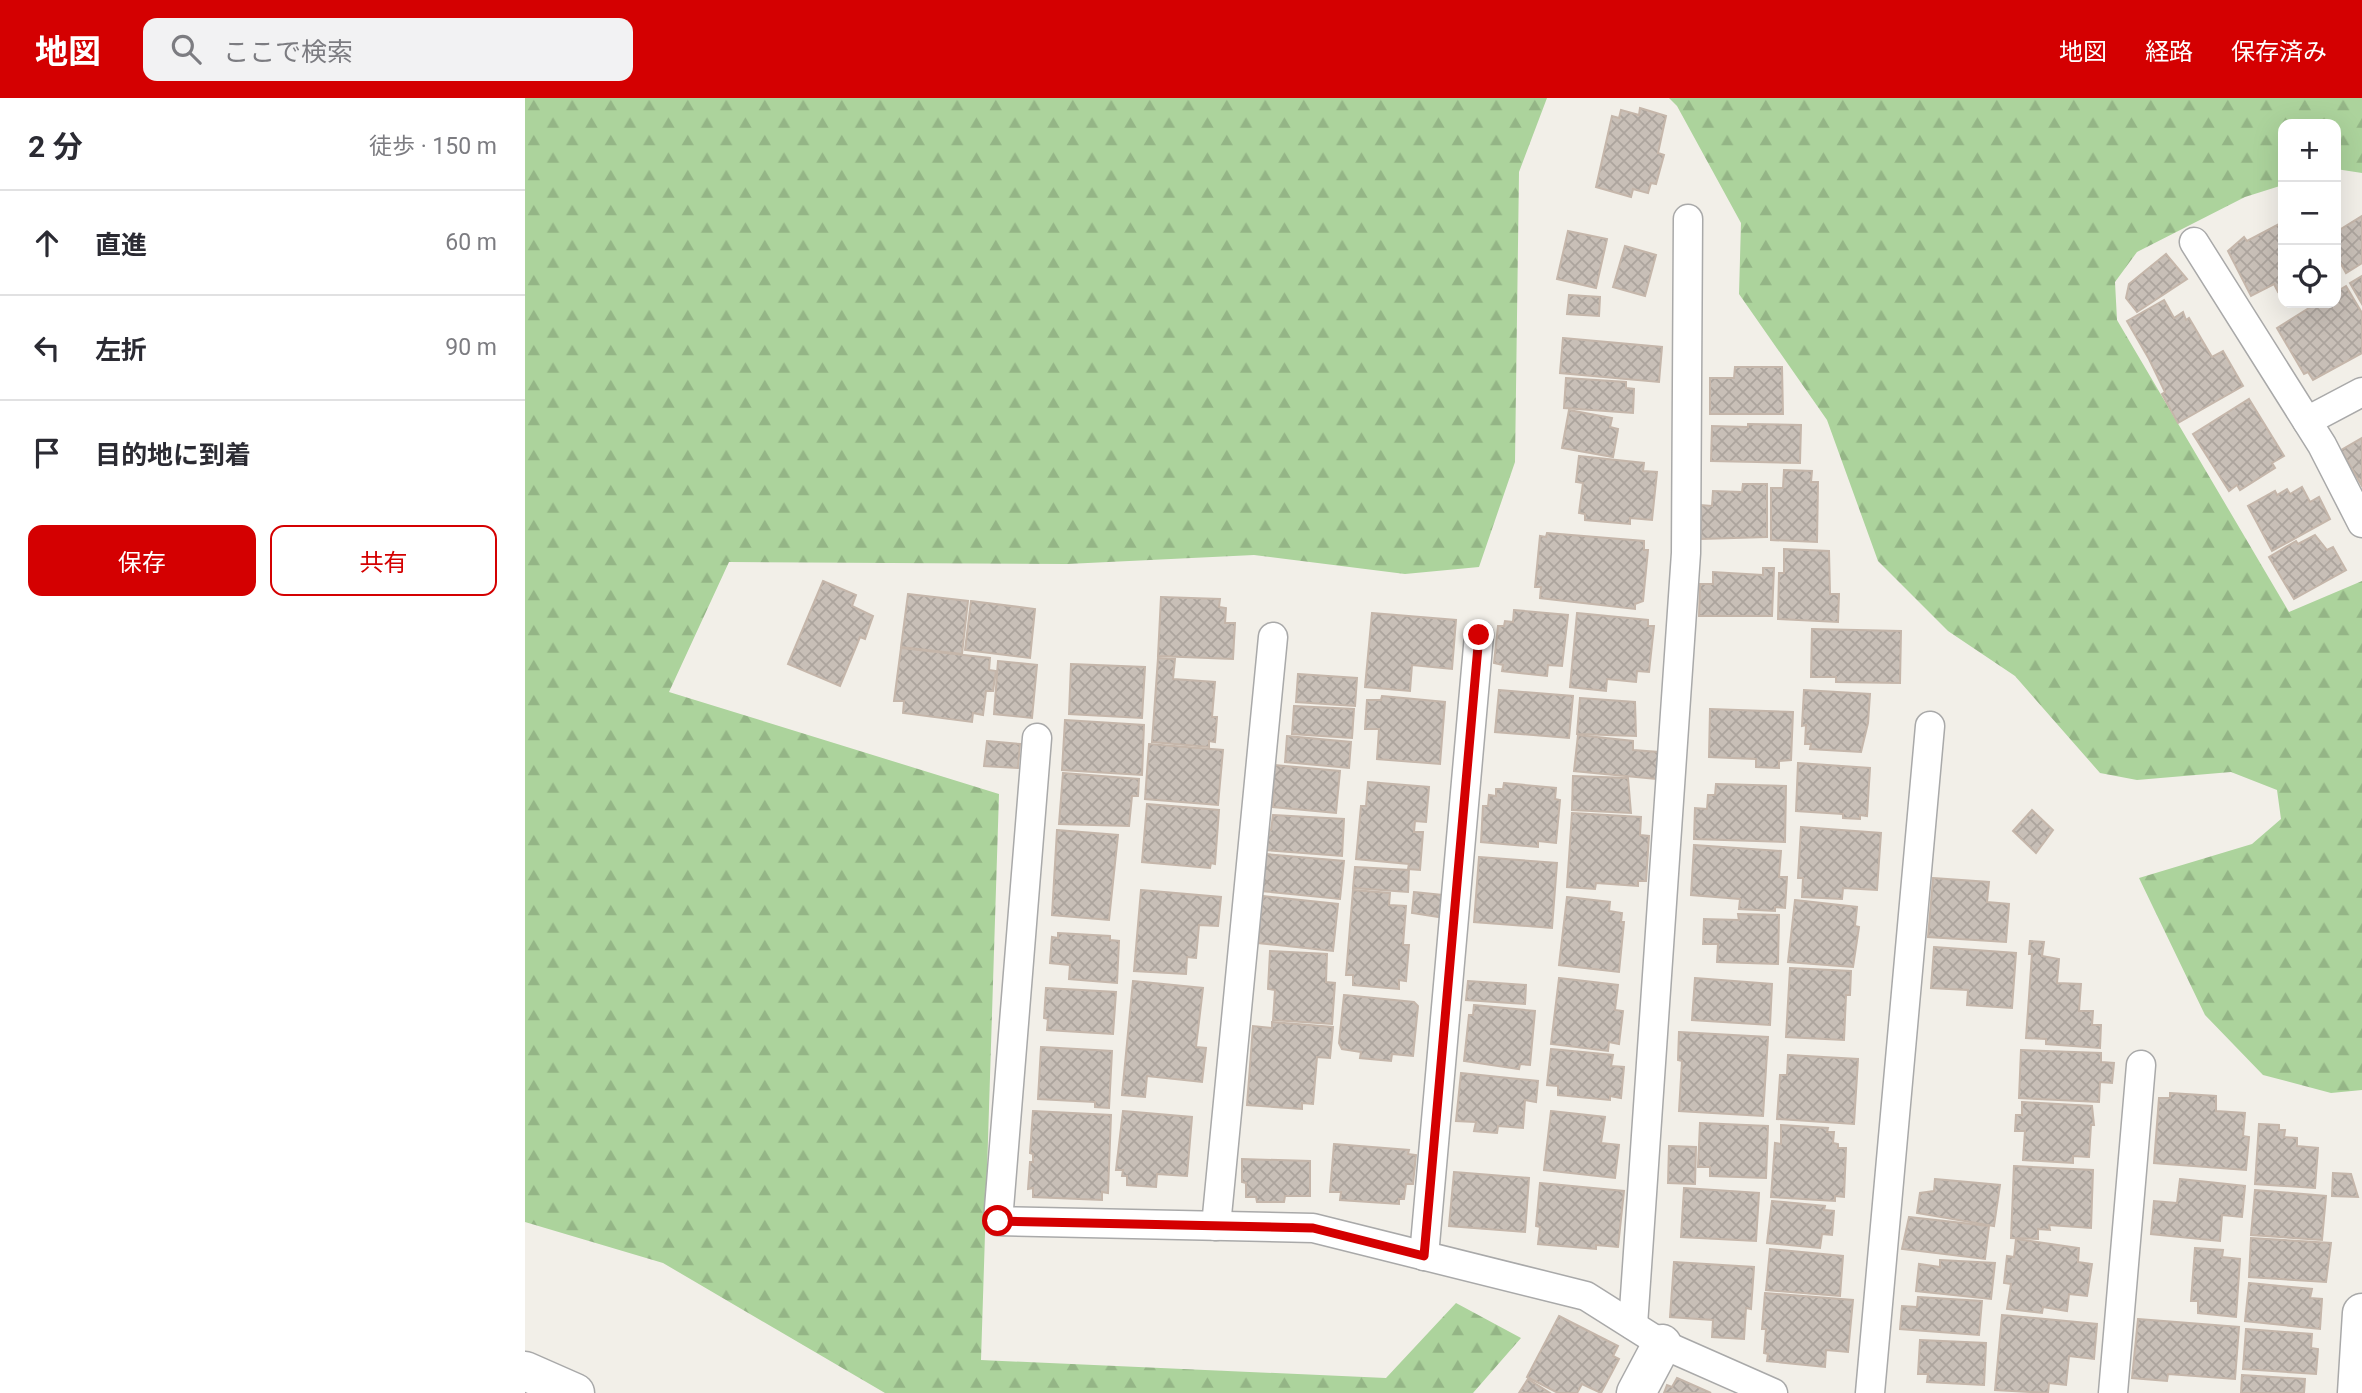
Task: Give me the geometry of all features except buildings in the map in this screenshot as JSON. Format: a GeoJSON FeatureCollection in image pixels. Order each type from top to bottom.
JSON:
{"type":"FeatureCollection","features":[{"type":"Feature","properties":{"kind":"street"},"geometry":{"type":"LineString","coordinates":[[2357,1393],[2362,1313]]}},
{"type":"Feature","properties":{"kind":"street"},"geometry":{"type":"LineString","coordinates":[[1636,1393],[1648,1335]]}},
{"type":"Feature","properties":{"kind":"street"},"geometry":{"type":"LineString","coordinates":[[525,1371],[575,1393]]}},
{"type":"Feature","properties":{"kind":"lane"},"geometry":{"type":"LineString","coordinates":[[1648,1335],[1686,553],[1688,219]]}},
{"type":"Feature","properties":{"kind":"lane"},"geometry":{"type":"LineString","coordinates":[[2194,242],[2307,421],[2362,523]]}},
{"type":"Feature","properties":{"kind":"lane"},"geometry":{"type":"LineString","coordinates":[[2307,421],[2362,392]]}},
{"type":"Feature","properties":{"kind":"lane"},"geometry":{"type":"LineString","coordinates":[[1424,1256],[1479,635]]}},
{"type":"Feature","properties":{"kind":"lane"},"geometry":{"type":"LineString","coordinates":[[1216,1226],[1273,637]]}},
{"type":"Feature","properties":{"kind":"lane"},"geometry":{"type":"LineString","coordinates":[[1870,1393],[1930,726]]}},
{"type":"Feature","properties":{"kind":"lane"},"geometry":{"type":"LineString","coordinates":[[1037,737],[998,1221],[1313,1228],[1586,1296],[1648,1335],[1773,1393]]}},
{"type":"Feature","properties":{"kind":"lane"},"geometry":{"type":"LineString","coordinates":[[2113,1393],[2141,1065]]}},
{"type":"Feature","properties":{"kind":"green space"},"geometry":{"type":"Polygon","coordinates":[[[525,98],[1547,98],[1519,172],[1515,462],[1479,567],[1405,574],[1254,555],[1067,564],[729,562],[669,692],[999,794],[981,1360],[1386,1378],[1456,1303],[1521,1338],[1473,1393],[885,1393],[663,1263],[525,1222],[525,98]]]}},
{"type":"Feature","properties":{"kind":"green space"},"geometry":{"type":"Polygon","coordinates":[[[1669,98],[2362,98],[2362,173],[2341,170],[2341,119],[2278,119],[2278,187],[2245,197],[2137,252],[2115,282],[2117,320],[2289,612],[2362,581],[2362,1090],[2331,1093],[2263,1075],[2205,1015],[2139,878],[2252,844],[2281,819],[2277,790],[2231,772],[2137,780],[2100,773],[2015,676],[1948,631],[1878,561],[1827,420],[1739,294],[1741,223],[1677,106],[1669,98]]]}},
{"type":"Feature","properties":{"kind":"route"},"geometry":{"type":"LineString","coordinates":[[998,1221],[1313,1228],[1424,1256],[1479,635]]}}]}
